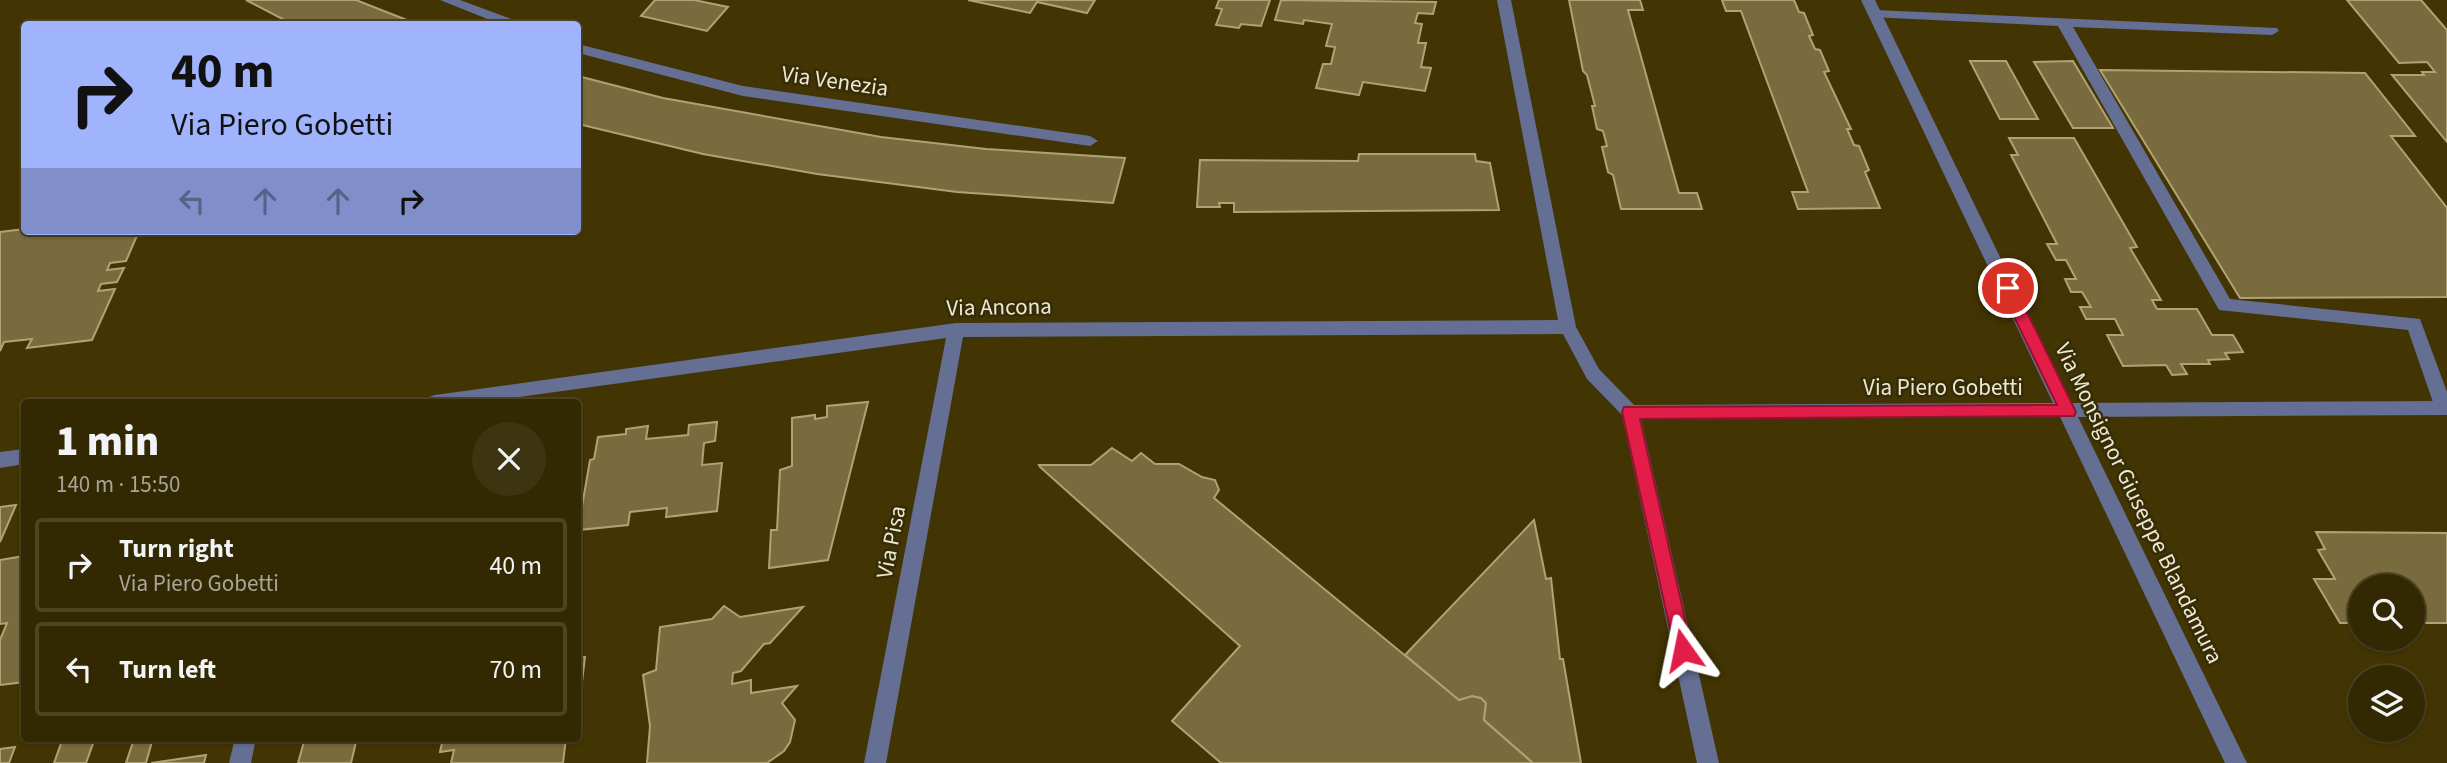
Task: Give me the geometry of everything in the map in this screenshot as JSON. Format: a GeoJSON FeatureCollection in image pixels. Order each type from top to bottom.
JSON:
{"type":"FeatureCollection","features":[{"type":"Feature","properties":{"kind":"street"},"geometry":{"type":"LineString","coordinates":[[447,0],[504,21]]}},
{"type":"Feature","properties":{"kind":"street"},"geometry":{"type":"LineString","coordinates":[[1504,0],[1568,327],[1592,374],[1630,412],[1708,763]]}},
{"type":"Feature","properties":{"kind":"street"},"geometry":{"type":"LineString","coordinates":[[1872,7],[2063,22],[2272,31]]}},
{"type":"Feature","properties":{"kind":"street","name":"Via Monsignor Giuseppe Blandamura"},"geometry":{"type":"LineString","coordinates":[[1872,7],[2236,763]]}},
{"type":"Feature","properties":{"kind":"street"},"geometry":{"type":"LineString","coordinates":[[2063,22],[2225,304],[2414,324],[2445,408]]}},
{"type":"Feature","properties":{"kind":"street","name":"Via Venezia"},"geometry":{"type":"LineString","coordinates":[[581,50],[743,91],[1090,141]]}},
{"type":"Feature","properties":{"kind":"street","name":"Via Ancona"},"geometry":{"type":"LineString","coordinates":[[457,399],[956,330],[1568,327]]}},
{"type":"Feature","properties":{"kind":"street","name":"Via Pisa"},"geometry":{"type":"LineString","coordinates":[[874,763],[956,330]]}},
{"type":"Feature","properties":{"kind":"street","name":"Via Piero Gobetti"},"geometry":{"type":"LineString","coordinates":[[1630,412],[2068,412],[2445,408]]}},
{"type":"Feature","properties":{"kind":"street"},"geometry":{"type":"LineString","coordinates":[[0,460],[21,457]]}},
{"type":"Feature","properties":{"kind":"street"},"geometry":{"type":"LineString","coordinates":[[240,763],[245,742]]}},
{"type":"Feature","properties":{"kind":"building"},"geometry":{"type":"Polygon","coordinates":[[[246,0],[356,0],[409,21],[286,21],[246,0]]]}},
{"type":"Feature","properties":{"kind":"building"},"geometry":{"type":"Polygon","coordinates":[[[655,0],[694,0],[728,7],[707,31],[641,16],[655,0]]]}},
{"type":"Feature","properties":{"kind":"building"},"geometry":{"type":"Polygon","coordinates":[[[968,0],[1095,0],[1087,13],[1037,2],[1030,13],[968,0]]]}},
{"type":"Feature","properties":{"kind":"building"},"geometry":{"type":"Polygon","coordinates":[[[1219,0],[1270,0],[1261,26],[1241,24],[1239,28],[1216,25],[1222,9],[1216,8],[1219,0]]]}},
{"type":"Feature","properties":{"kind":"building"},"geometry":{"type":"Polygon","coordinates":[[[1281,0],[1436,2],[1433,14],[1418,13],[1415,23],[1422,24],[1418,43],[1426,43],[1421,67],[1431,68],[1425,91],[1363,82],[1359,95],[1316,88],[1323,64],[1331,64],[1335,47],[1326,46],[1332,24],[1275,20],[1281,0]]]}},
{"type":"Feature","properties":{"kind":"building"},"geometry":{"type":"Polygon","coordinates":[[[1569,0],[1640,0],[1643,10],[1628,10],[1679,193],[1697,193],[1702,209],[1621,209],[1613,175],[1608,172],[1602,147],[1607,146],[1603,131],[1597,129],[1592,106],[1595,106],[1587,75],[1583,71],[1569,0]]]}},
{"type":"Feature","properties":{"kind":"building"},"geometry":{"type":"Polygon","coordinates":[[[1722,0],[1794,0],[1799,12],[1804,13],[1813,35],[1809,36],[1815,49],[1820,50],[1829,71],[1824,72],[1851,129],[1847,129],[1854,145],[1859,146],[1869,170],[1865,172],[1880,208],[1798,209],[1792,192],[1808,192],[1741,11],[1726,11],[1722,0]]]}},
{"type":"Feature","properties":{"kind":"building"},"geometry":{"type":"Polygon","coordinates":[[[2347,0],[2421,0],[2447,30],[2447,142],[2392,75],[2424,75],[2422,72],[2435,72],[2427,62],[2399,63],[2347,0]]]}},
{"type":"Feature","properties":{"kind":"building"},"geometry":{"type":"Polygon","coordinates":[[[1970,61],[2006,61],[2038,119],[2000,119],[1970,61]]]}},
{"type":"Feature","properties":{"kind":"building"},"geometry":{"type":"Polygon","coordinates":[[[2073,61],[2113,128],[2073,128],[2034,62],[2073,61]]]}},
{"type":"Feature","properties":{"kind":"building"},"geometry":{"type":"Polygon","coordinates":[[[2100,70],[2365,73],[2415,136],[2391,136],[2447,208],[2447,297],[2240,298],[2100,70]]]}},
{"type":"Feature","properties":{"kind":"building"},"geometry":{"type":"Polygon","coordinates":[[[581,77],[663,98],[881,137],[986,149],[1125,158],[1113,203],[957,192],[817,174],[703,154],[581,125],[581,77]]]}},
{"type":"Feature","properties":{"kind":"building"},"geometry":{"type":"Polygon","coordinates":[[[2009,138],[2074,138],[2137,247],[2130,248],[2161,300],[2152,300],[2157,309],[2197,309],[2212,335],[2233,335],[2243,352],[2225,353],[2229,359],[2208,360],[2210,364],[2181,364],[2187,374],[2172,375],[2166,365],[2123,366],[2107,335],[2123,335],[2115,319],[2086,319],[2080,307],[2091,307],[2082,292],[2071,292],[2065,279],[2076,279],[2066,260],[2056,260],[2047,244],[2057,244],[2011,155],[2018,155],[2009,138]]]}},
{"type":"Feature","properties":{"kind":"building"},"geometry":{"type":"Polygon","coordinates":[[[1359,154],[1475,154],[1476,161],[1490,163],[1499,210],[1234,212],[1234,203],[1219,203],[1220,207],[1197,207],[1200,160],[1358,161],[1359,154]]]}},
{"type":"Feature","properties":{"kind":"building"},"geometry":{"type":"Polygon","coordinates":[[[21,229],[21,235],[137,235],[126,261],[110,263],[107,270],[124,268],[117,282],[101,284],[98,291],[115,289],[92,340],[27,348],[32,339],[4,342],[0,351],[0,232],[21,229]]]}},
{"type":"Feature","properties":{"kind":"building"},"geometry":{"type":"Polygon","coordinates":[[[868,402],[828,560],[769,568],[771,530],[777,530],[780,470],[792,466],[792,418],[815,415],[815,419],[827,417],[827,406],[868,402]]]}},
{"type":"Feature","properties":{"kind":"building"},"geometry":{"type":"Polygon","coordinates":[[[717,422],[715,441],[704,443],[702,465],[722,463],[717,511],[666,517],[667,508],[630,512],[628,525],[581,530],[581,512],[590,460],[594,459],[598,437],[626,434],[626,429],[648,426],[646,439],[688,435],[689,425],[717,422]]]}},
{"type":"Feature","properties":{"kind":"building"},"geometry":{"type":"Polygon","coordinates":[[[1112,448],[1132,461],[1141,453],[1155,464],[1179,464],[1202,477],[1215,480],[1219,490],[1214,498],[1459,700],[1472,696],[1481,698],[1486,703],[1484,720],[1533,763],[1221,763],[1172,721],[1240,646],[1039,465],[1091,465],[1112,448]]]}},
{"type":"Feature","properties":{"kind":"building"},"geometry":{"type":"Polygon","coordinates":[[[16,505],[0,542],[0,507],[16,505]]]}},
{"type":"Feature","properties":{"kind":"building"},"geometry":{"type":"Polygon","coordinates":[[[1534,520],[1546,579],[1551,578],[1560,659],[1563,659],[1581,763],[1533,763],[1484,720],[1486,703],[1481,698],[1472,696],[1459,700],[1405,655],[1534,520]]]}},
{"type":"Feature","properties":{"kind":"building"},"geometry":{"type":"Polygon","coordinates":[[[2316,532],[2447,533],[2447,623],[2425,623],[2425,574],[2348,574],[2348,623],[2340,623],[2314,579],[2335,579],[2318,550],[2325,549],[2316,532]]]}},
{"type":"Feature","properties":{"kind":"building"},"geometry":{"type":"Polygon","coordinates":[[[21,556],[21,682],[0,685],[0,640],[7,623],[0,624],[0,560],[21,556]]]}},
{"type":"Feature","properties":{"kind":"building"},"geometry":{"type":"Polygon","coordinates":[[[724,606],[740,617],[803,607],[770,643],[764,644],[741,671],[733,673],[732,684],[751,680],[751,693],[797,686],[782,703],[795,720],[790,742],[784,751],[767,763],[647,763],[650,726],[643,675],[656,670],[660,627],[712,619],[724,606]]]}},
{"type":"Feature","properties":{"kind":"building"},"geometry":{"type":"Polygon","coordinates":[[[585,657],[581,690],[581,658],[585,657]]]}},
{"type":"Feature","properties":{"kind":"building"},"geometry":{"type":"Polygon","coordinates":[[[62,742],[94,742],[86,763],[54,763],[62,742]]]}},
{"type":"Feature","properties":{"kind":"building"},"geometry":{"type":"Polygon","coordinates":[[[133,742],[152,742],[146,763],[126,763],[133,742]]]}},
{"type":"Feature","properties":{"kind":"building"},"geometry":{"type":"Polygon","coordinates":[[[304,742],[356,742],[351,763],[298,763],[304,742]]]}},
{"type":"Feature","properties":{"kind":"building"},"geometry":{"type":"Polygon","coordinates":[[[442,742],[566,742],[563,763],[451,763],[454,750],[440,752],[442,742]]]}},
{"type":"Feature","properties":{"kind":"building"},"geometry":{"type":"Polygon","coordinates":[[[15,747],[9,763],[0,763],[0,749],[15,747]]]}},
{"type":"Feature","properties":{"kind":"building"},"geometry":{"type":"Polygon","coordinates":[[[206,755],[204,763],[151,763],[206,755]]]}},
{"type":"Feature","properties":{"kind":"route"},"geometry":{"type":"LineString","coordinates":[[1683,650],[1630,412],[2068,412],[2008,288]]}}]}
